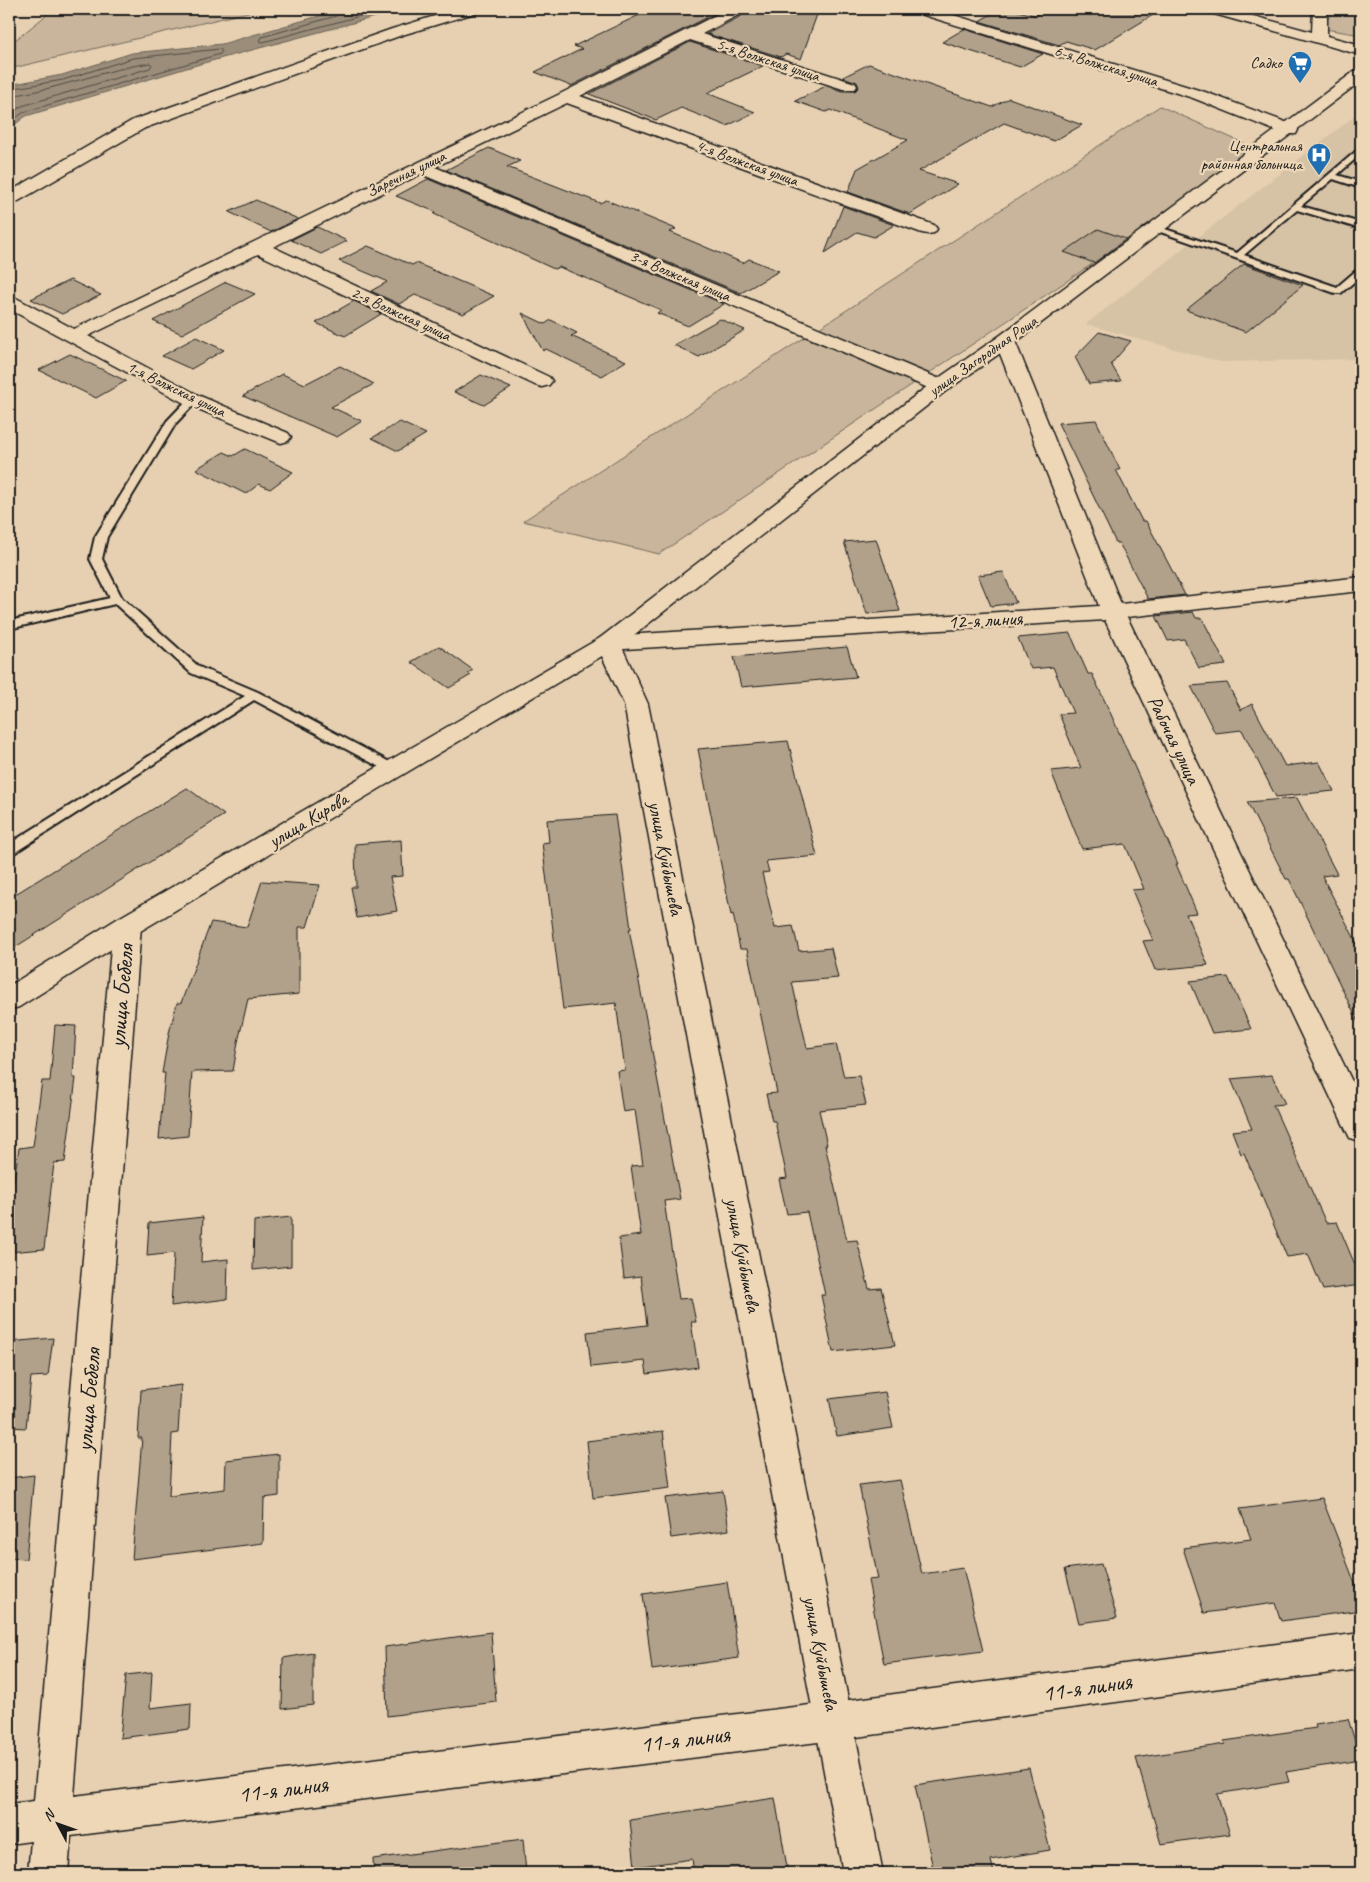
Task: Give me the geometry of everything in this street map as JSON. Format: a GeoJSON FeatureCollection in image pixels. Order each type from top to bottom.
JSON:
{"type":"FeatureCollection","features":[{"type":"Feature","properties":{"kind":"street"},"geometry":{"type":"LineString","coordinates":[[9,200],[139,124],[387,35],[473,9]]}},
{"type":"Feature","properties":{"kind":"street","name":"Заречная улица"},"geometry":{"type":"LineString","coordinates":[[72,337],[566,98],[738,9]]}},
{"type":"Feature","properties":{"kind":"street","name":"6-я Волжская улица"},"geometry":{"type":"LineString","coordinates":[[919,9],[1199,94],[1290,130]]}},
{"type":"Feature","properties":{"kind":"street"},"geometry":{"type":"LineString","coordinates":[[1212,9],[1361,50]]}},
{"type":"Feature","properties":{"kind":"street"},"geometry":{"type":"LineString","coordinates":[[1319,38],[1320,9]]}},
{"type":"Feature","properties":{"kind":"street","name":"5-я Волжская улица"},"geometry":{"type":"LineString","coordinates":[[688,34],[849,86]]}},
{"type":"Feature","properties":{"kind":"street","name":"улица Загородная Роща"},"geometry":{"type":"LineString","coordinates":[[608,643],[940,386],[1005,342],[1290,130],[1361,74]]}},
{"type":"Feature","properties":{"kind":"street","name":"4-я Волжская улица"},"geometry":{"type":"LineString","coordinates":[[566,98],[928,229]]}},
{"type":"Feature","properties":{"kind":"street","name":"3-я Волжская улица"},"geometry":{"type":"LineString","coordinates":[[420,167],[940,386]]}},
{"type":"Feature","properties":{"kind":"street","name":"2-я Волжская улица"},"geometry":{"type":"LineString","coordinates":[[259,247],[542,381]]}},
{"type":"Feature","properties":{"kind":"street","name":"1-я Волжская улица"},"geometry":{"type":"LineString","coordinates":[[9,302],[194,400],[281,437]]}},
{"type":"Feature","properties":{"kind":"street","name":"Рабочая улица"},"geometry":{"type":"LineString","coordinates":[[1005,342],[1113,612],[1361,1130]]}},
{"type":"Feature","properties":{"kind":"street","name":"12-я линия"},"geometry":{"type":"LineString","coordinates":[[608,643],[1113,612],[1361,584]]}},
{"type":"Feature","properties":{"kind":"street","name":"улица Кирова"},"geometry":{"type":"LineString","coordinates":[[9,999],[127,926],[608,643]]}},
{"type":"Feature","properties":{"kind":"street","name":"улица Куйбышева"},"geometry":{"type":"LineString","coordinates":[[608,643],[636,704],[863,1873]]}},
{"type":"Feature","properties":{"kind":"street","name":"улица Бебеля"},"geometry":{"type":"LineString","coordinates":[[48,1873],[127,926]]}},
{"type":"Feature","properties":{"kind":"street","name":"11-я линия"},"geometry":{"type":"LineString","coordinates":[[9,1824],[834,1721],[1361,1651]]}},
{"type":"Feature","properties":{"kind":"lane"},"geometry":{"type":"LineString","coordinates":[[1238,256],[1361,150]]}},
{"type":"Feature","properties":{"kind":"lane"},"geometry":{"type":"LineString","coordinates":[[1332,176],[1361,184]]}},
{"type":"Feature","properties":{"kind":"lane"},"geometry":{"type":"LineString","coordinates":[[1296,207],[1361,226]]}},
{"type":"Feature","properties":{"kind":"lane"},"geometry":{"type":"LineString","coordinates":[[1156,229],[1338,291],[1361,271]]}},
{"type":"Feature","properties":{"kind":"lane"},"geometry":{"type":"LineString","coordinates":[[194,400],[172,421],[101,537],[96,560],[117,600],[195,670],[254,695],[393,769]]}},
{"type":"Feature","properties":{"kind":"lane"},"geometry":{"type":"LineString","coordinates":[[9,625],[117,600]]}},
{"type":"Feature","properties":{"kind":"lane"},"geometry":{"type":"LineString","coordinates":[[9,850],[254,695]]}},
{"type":"Feature","properties":{"kind":"shaded area"},"geometry":{"type":"Polygon","coordinates":[[[54,9],[261,9],[9,69],[9,45],[54,9]]]}},
{"type":"Feature","properties":{"kind":"shaded area"},"geometry":{"type":"Polygon","coordinates":[[[1337,9],[1361,9],[1361,35],[1319,28],[1337,9]]]}},
{"type":"Feature","properties":{"kind":"shaded area"},"geometry":{"type":"Polygon","coordinates":[[[1160,106],[1261,151],[659,554],[523,521],[1160,106]]]}},
{"type":"Feature","properties":{"kind":"shaded area","name":"Центральная районная больница"},"geometry":{"type":"Polygon","coordinates":[[[1361,111],[1361,359],[1221,362],[1086,324],[1361,111]]]}},
{"type":"Feature","properties":{"kind":"water"},"geometry":{"type":"Polygon","coordinates":[[[343,9],[405,9],[200,64],[26,116],[9,129],[9,85],[62,75],[132,53],[222,44],[343,9]]]}},
{"type":"Feature","properties":{"kind":"building"},"geometry":{"type":"Polygon","coordinates":[[[652,9],[724,9],[571,86],[535,72],[582,49],[574,46],[652,9]]]}},
{"type":"Feature","properties":{"kind":"building"},"geometry":{"type":"Polygon","coordinates":[[[748,9],[819,9],[801,59],[786,54],[781,57],[707,34],[745,14],[748,9]]]}},
{"type":"Feature","properties":{"kind":"building"},"geometry":{"type":"Polygon","coordinates":[[[1011,9],[1037,16],[1038,9],[1163,9],[1095,50],[1066,41],[1059,45],[979,21],[999,10],[1006,12],[1011,9]]]}},
{"type":"Feature","properties":{"kind":"building"},"geometry":{"type":"Polygon","coordinates":[[[964,29],[1043,54],[1020,67],[942,42],[964,29]]]}},
{"type":"Feature","properties":{"kind":"building"},"geometry":{"type":"Polygon","coordinates":[[[690,42],[763,66],[707,93],[755,112],[727,126],[681,108],[656,120],[589,94],[690,42]]]}},
{"type":"Feature","properties":{"kind":"building"},"geometry":{"type":"Polygon","coordinates":[[[869,64],[992,107],[1009,98],[1082,125],[1054,141],[1004,123],[919,171],[958,184],[910,214],[848,192],[857,169],[908,140],[830,110],[826,112],[795,101],[826,86],[842,91],[855,91],[859,87],[857,82],[843,77],[869,64]]]}},
{"type":"Feature","properties":{"kind":"building"},"geometry":{"type":"Polygon","coordinates":[[[489,148],[520,161],[507,167],[600,203],[606,200],[676,229],[670,232],[743,263],[749,259],[779,271],[741,293],[446,170],[489,148]]]}},
{"type":"Feature","properties":{"kind":"building"},"geometry":{"type":"Polygon","coordinates":[[[428,179],[724,304],[688,326],[657,313],[661,310],[559,267],[554,269],[434,214],[436,212],[396,196],[428,179]]]}},
{"type":"Feature","properties":{"kind":"building"},"geometry":{"type":"Polygon","coordinates":[[[256,200],[298,219],[271,232],[229,212],[256,200]]]}},
{"type":"Feature","properties":{"kind":"building"},"geometry":{"type":"Polygon","coordinates":[[[843,206],[894,225],[874,237],[857,232],[825,253],[843,206]]]}},
{"type":"Feature","properties":{"kind":"building"},"geometry":{"type":"Polygon","coordinates":[[[317,227],[347,241],[321,254],[291,240],[317,227]]]}},
{"type":"Feature","properties":{"kind":"building"},"geometry":{"type":"Polygon","coordinates":[[[1098,229],[1126,239],[1094,263],[1064,252],[1098,229]]]}},
{"type":"Feature","properties":{"kind":"building"},"geometry":{"type":"Polygon","coordinates":[[[368,246],[412,265],[416,263],[494,296],[463,314],[415,295],[399,304],[371,291],[387,282],[339,261],[368,246]]]}},
{"type":"Feature","properties":{"kind":"building"},"geometry":{"type":"Polygon","coordinates":[[[1244,264],[1303,285],[1246,332],[1186,310],[1244,264]]]}},
{"type":"Feature","properties":{"kind":"building"},"geometry":{"type":"Polygon","coordinates":[[[70,280],[101,295],[62,314],[31,299],[70,280]]]}},
{"type":"Feature","properties":{"kind":"building"},"geometry":{"type":"Polygon","coordinates":[[[226,282],[255,294],[182,334],[153,321],[226,282]]]}},
{"type":"Feature","properties":{"kind":"building"},"geometry":{"type":"Polygon","coordinates":[[[354,301],[381,314],[345,336],[316,323],[354,301]]]}},
{"type":"Feature","properties":{"kind":"building"},"geometry":{"type":"Polygon","coordinates":[[[522,313],[545,324],[551,320],[577,333],[571,336],[626,361],[602,376],[546,349],[543,351],[522,313]]]}},
{"type":"Feature","properties":{"kind":"building"},"geometry":{"type":"Polygon","coordinates":[[[720,319],[745,330],[699,357],[674,345],[720,319]]]}},
{"type":"Feature","properties":{"kind":"building"},"geometry":{"type":"Polygon","coordinates":[[[1099,332],[1131,341],[1111,364],[1121,381],[1089,384],[1075,357],[1099,332]]]}},
{"type":"Feature","properties":{"kind":"building"},"geometry":{"type":"Polygon","coordinates":[[[196,337],[224,350],[191,369],[162,356],[196,337]]]}},
{"type":"Feature","properties":{"kind":"building"},"geometry":{"type":"Polygon","coordinates":[[[70,354],[126,381],[96,398],[39,370],[70,354]]]}},
{"type":"Feature","properties":{"kind":"building"},"geometry":{"type":"Polygon","coordinates":[[[340,366],[374,384],[331,407],[362,421],[337,437],[243,396],[282,374],[305,384],[340,366]]]}},
{"type":"Feature","properties":{"kind":"building"},"geometry":{"type":"Polygon","coordinates":[[[481,375],[511,388],[484,405],[454,392],[481,375]]]}},
{"type":"Feature","properties":{"kind":"building"},"geometry":{"type":"Polygon","coordinates":[[[1096,420],[1120,470],[1116,470],[1142,521],[1146,521],[1185,595],[1148,599],[1119,543],[1116,543],[1058,423],[1096,420]]]}},
{"type":"Feature","properties":{"kind":"building"},"geometry":{"type":"Polygon","coordinates":[[[400,422],[426,434],[398,451],[372,438],[400,422]]]}},
{"type":"Feature","properties":{"kind":"building"},"geometry":{"type":"Polygon","coordinates":[[[245,449],[293,472],[270,489],[259,484],[246,494],[196,469],[224,452],[233,456],[245,449]]]}},
{"type":"Feature","properties":{"kind":"building"},"geometry":{"type":"Polygon","coordinates":[[[876,539],[900,611],[867,614],[844,542],[876,539]]]}},
{"type":"Feature","properties":{"kind":"building"},"geometry":{"type":"Polygon","coordinates":[[[1003,572],[1016,603],[991,606],[978,575],[1003,572]]]}},
{"type":"Feature","properties":{"kind":"building"},"geometry":{"type":"Polygon","coordinates":[[[1193,612],[1196,618],[1202,618],[1226,665],[1199,668],[1184,639],[1168,641],[1156,616],[1193,612]]]}},
{"type":"Feature","properties":{"kind":"building"},"geometry":{"type":"Polygon","coordinates":[[[1070,633],[1088,674],[1092,674],[1109,710],[1178,864],[1176,864],[1197,913],[1186,914],[1208,965],[1155,970],[1143,941],[1153,940],[1132,890],[1144,889],[1125,844],[1082,849],[1051,771],[1081,768],[1059,714],[1073,713],[1053,667],[1031,669],[1018,638],[1070,633]]]}},
{"type":"Feature","properties":{"kind":"building"},"geometry":{"type":"Polygon","coordinates":[[[439,646],[473,670],[468,673],[471,675],[449,688],[411,662],[439,646]]]}},
{"type":"Feature","properties":{"kind":"building"},"geometry":{"type":"Polygon","coordinates":[[[847,647],[856,677],[741,687],[734,657],[847,647]]]}},
{"type":"Feature","properties":{"kind":"building"},"geometry":{"type":"Polygon","coordinates":[[[1227,683],[1241,710],[1252,704],[1285,766],[1319,762],[1334,791],[1276,797],[1242,730],[1215,733],[1191,686],[1227,683]]]}},
{"type":"Feature","properties":{"kind":"building"},"geometry":{"type":"Polygon","coordinates":[[[788,741],[817,856],[766,861],[769,872],[762,873],[775,928],[793,926],[799,951],[831,948],[838,978],[792,982],[807,1048],[836,1044],[844,1077],[859,1076],[866,1105],[819,1110],[847,1241],[857,1240],[869,1289],[881,1288],[895,1345],[833,1352],[821,1295],[825,1295],[807,1212],[787,1214],[779,1179],[787,1178],[775,1121],[772,1121],[766,1094],[777,1093],[747,949],[740,949],[733,914],[731,915],[698,749],[788,741]]]}},
{"type":"Feature","properties":{"kind":"building"},"geometry":{"type":"Polygon","coordinates":[[[187,788],[224,815],[9,951],[9,898],[187,788]]]}},
{"type":"Feature","properties":{"kind":"building"},"geometry":{"type":"Polygon","coordinates":[[[1297,798],[1337,874],[1322,876],[1361,951],[1361,1028],[1289,879],[1286,879],[1247,802],[1297,798]]]}},
{"type":"Feature","properties":{"kind":"building"},"geometry":{"type":"Polygon","coordinates":[[[615,815],[631,929],[629,929],[680,1199],[664,1201],[679,1299],[691,1298],[696,1322],[691,1322],[698,1367],[647,1374],[645,1361],[591,1367],[587,1332],[647,1325],[641,1276],[624,1278],[619,1238],[641,1235],[631,1166],[643,1165],[635,1110],[623,1112],[617,1071],[625,1070],[616,1003],[563,1009],[542,843],[549,842],[547,820],[615,815]]]}},
{"type":"Feature","properties":{"kind":"building"},"geometry":{"type":"Polygon","coordinates":[[[401,840],[403,876],[390,877],[397,911],[357,918],[351,887],[356,887],[355,844],[401,840]]]}},
{"type":"Feature","properties":{"kind":"building"},"geometry":{"type":"Polygon","coordinates":[[[262,881],[320,885],[307,927],[299,927],[299,994],[248,999],[233,1071],[192,1072],[188,1136],[159,1139],[165,1073],[162,1073],[169,1033],[177,1003],[181,1003],[211,922],[247,927],[262,881]]]}},
{"type":"Feature","properties":{"kind":"building"},"geometry":{"type":"Polygon","coordinates":[[[1228,977],[1251,1029],[1212,1033],[1190,981],[1228,977]]]}},
{"type":"Feature","properties":{"kind":"building"},"geometry":{"type":"Polygon","coordinates":[[[55,1025],[76,1026],[73,1078],[76,1078],[65,1162],[54,1163],[44,1249],[9,1252],[9,1210],[19,1148],[33,1146],[42,1081],[50,1081],[55,1025]]]}},
{"type":"Feature","properties":{"kind":"building"},"geometry":{"type":"Polygon","coordinates":[[[1272,1075],[1285,1104],[1273,1105],[1326,1223],[1337,1222],[1361,1279],[1361,1285],[1323,1290],[1308,1254],[1287,1257],[1244,1153],[1241,1154],[1232,1131],[1252,1129],[1231,1079],[1272,1075]]]}},
{"type":"Feature","properties":{"kind":"building"},"geometry":{"type":"Polygon","coordinates":[[[203,1217],[201,1262],[228,1259],[227,1299],[171,1306],[174,1253],[147,1256],[149,1223],[203,1217]]]}},
{"type":"Feature","properties":{"kind":"building"},"geometry":{"type":"Polygon","coordinates":[[[291,1217],[291,1266],[253,1270],[254,1221],[291,1217]]]}},
{"type":"Feature","properties":{"kind":"building"},"geometry":{"type":"Polygon","coordinates":[[[53,1338],[48,1376],[31,1377],[26,1428],[9,1427],[9,1342],[53,1338]]]}},
{"type":"Feature","properties":{"kind":"building"},"geometry":{"type":"Polygon","coordinates":[[[181,1385],[178,1433],[172,1434],[169,1496],[225,1489],[226,1460],[279,1454],[279,1496],[264,1498],[263,1543],[132,1559],[142,1438],[138,1438],[141,1390],[181,1385]]]}},
{"type":"Feature","properties":{"kind":"building"},"geometry":{"type":"Polygon","coordinates":[[[885,1392],[893,1428],[837,1436],[829,1399],[885,1392]]]}},
{"type":"Feature","properties":{"kind":"building"},"geometry":{"type":"Polygon","coordinates":[[[663,1431],[670,1488],[593,1498],[587,1441],[663,1431]]]}},
{"type":"Feature","properties":{"kind":"building"},"geometry":{"type":"Polygon","coordinates":[[[34,1475],[26,1559],[9,1558],[9,1478],[34,1475]]]}},
{"type":"Feature","properties":{"kind":"building"},"geometry":{"type":"Polygon","coordinates":[[[900,1480],[922,1574],[963,1568],[983,1651],[884,1664],[868,1580],[878,1579],[859,1485],[900,1480]]]}},
{"type":"Feature","properties":{"kind":"building"},"geometry":{"type":"Polygon","coordinates":[[[723,1491],[729,1530],[671,1538],[665,1498],[723,1491]]]}},
{"type":"Feature","properties":{"kind":"building"},"geometry":{"type":"Polygon","coordinates":[[[1322,1498],[1361,1599],[1361,1610],[1281,1621],[1275,1603],[1204,1613],[1183,1548],[1251,1539],[1240,1509],[1322,1498]]]}},
{"type":"Feature","properties":{"kind":"building"},"geometry":{"type":"Polygon","coordinates":[[[1101,1564],[1117,1618],[1079,1623],[1065,1569],[1101,1564]]]}},
{"type":"Feature","properties":{"kind":"building"},"geometry":{"type":"Polygon","coordinates":[[[727,1582],[739,1658],[652,1670],[643,1594],[727,1582]]]}},
{"type":"Feature","properties":{"kind":"building"},"geometry":{"type":"Polygon","coordinates":[[[491,1632],[496,1702],[387,1716],[385,1647],[491,1632]]]}},
{"type":"Feature","properties":{"kind":"building"},"geometry":{"type":"Polygon","coordinates":[[[313,1653],[313,1705],[282,1709],[283,1658],[313,1653]]]}},
{"type":"Feature","properties":{"kind":"building"},"geometry":{"type":"Polygon","coordinates":[[[152,1672],[150,1708],[191,1703],[190,1729],[120,1738],[126,1675],[152,1672]]]}},
{"type":"Feature","properties":{"kind":"building"},"geometry":{"type":"Polygon","coordinates":[[[1348,1719],[1361,1760],[1286,1772],[1289,1782],[1217,1794],[1230,1834],[1161,1844],[1136,1758],[1225,1744],[1224,1741],[1316,1728],[1315,1724],[1348,1719]]]}},
{"type":"Feature","properties":{"kind":"building"},"geometry":{"type":"Polygon","coordinates":[[[1029,1768],[1050,1850],[991,1860],[994,1873],[934,1873],[915,1785],[1029,1768]]]}},
{"type":"Feature","properties":{"kind":"building"},"geometry":{"type":"Polygon","coordinates":[[[775,1798],[788,1873],[694,1873],[692,1859],[635,1867],[630,1820],[775,1798]]]}},
{"type":"Feature","properties":{"kind":"building"},"geometry":{"type":"Polygon","coordinates":[[[523,1839],[526,1873],[374,1873],[373,1859],[523,1839]]]}},
{"type":"Feature","properties":{"kind":"place","name":"Садко"},"geometry":{"type":"Point","coordinates":[1300,84]}},
{"type":"Feature","properties":{"kind":"place","name":"Центральная районная больница"},"geometry":{"type":"Point","coordinates":[1319,176]}}]}
